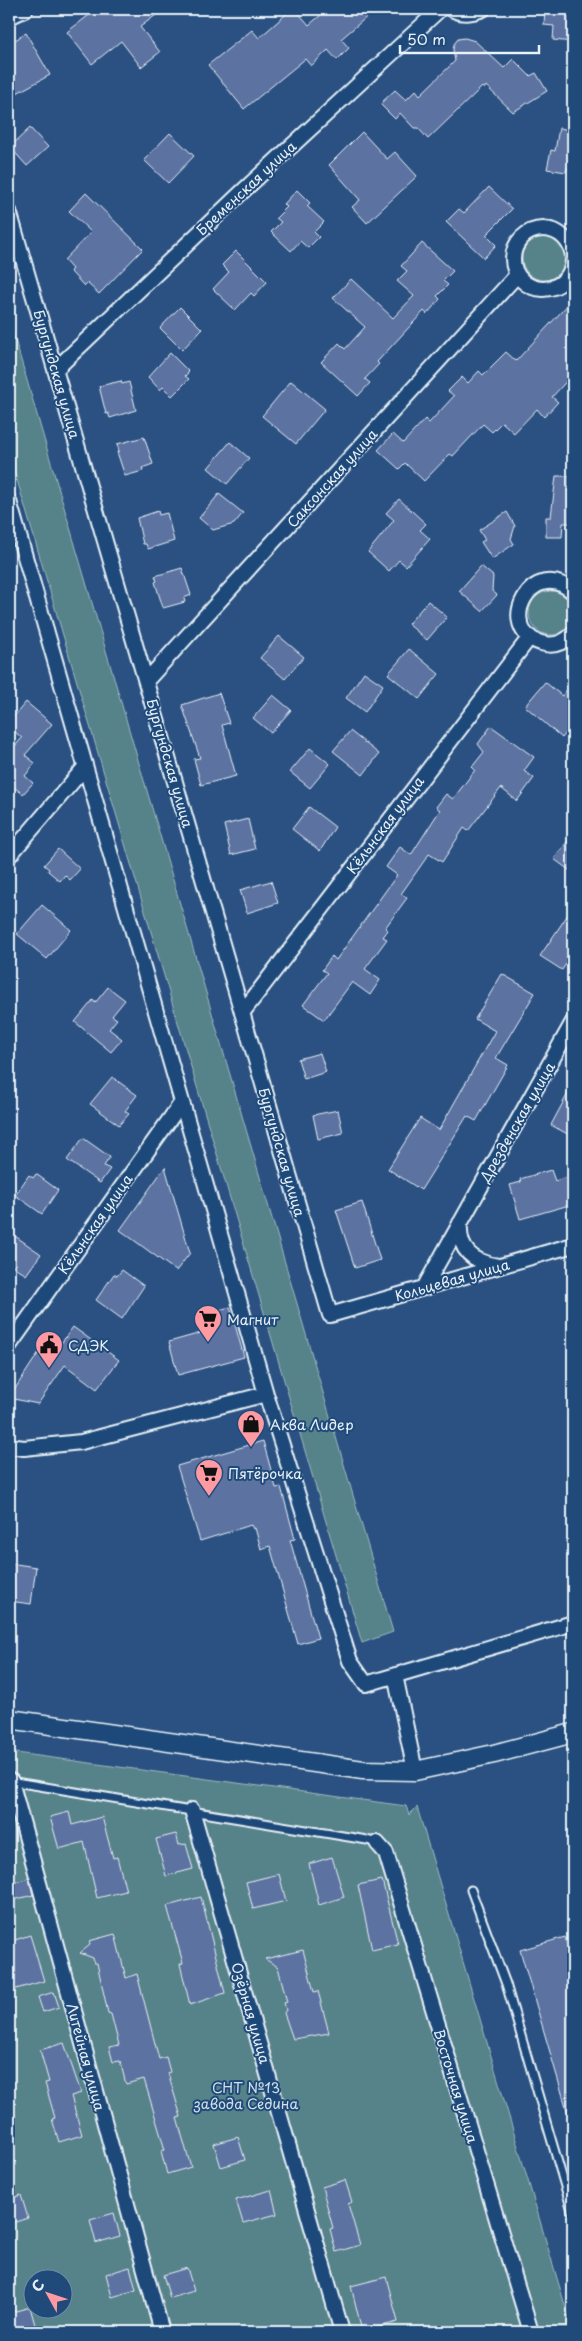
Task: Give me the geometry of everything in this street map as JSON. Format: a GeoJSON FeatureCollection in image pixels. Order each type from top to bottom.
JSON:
{"type":"FeatureCollection","features":[{"type":"Feature","properties":{"kind":"street"},"geometry":{"type":"LineString","coordinates":[[9,17],[26,9]]}},
{"type":"Feature","properties":{"kind":"street","name":"Бременская улица"},"geometry":{"type":"LineString","coordinates":[[55,370],[244,190],[440,9]]}},
{"type":"Feature","properties":{"kind":"street"},"geometry":{"type":"LineString","coordinates":[[452,9],[462,13],[471,13],[483,9]]}},
{"type":"Feature","properties":{"kind":"street","name":"Бургундская улица"},"geometry":{"type":"LineString","coordinates":[[9,212],[147,680],[330,1315]]}},
{"type":"Feature","properties":{"kind":"street"},"geometry":{"type":"LineString","coordinates":[[543,229],[560,234],[566,240],[573,258],[568,277],[560,284],[542,290],[523,282],[517,275],[513,258],[515,248],[526,234],[543,229]]}},
{"type":"Feature","properties":{"kind":"street","name":"Саксонская улица"},"geometry":{"type":"LineString","coordinates":[[147,680],[517,275]]}},
{"type":"Feature","properties":{"kind":"street"},"geometry":{"type":"LineString","coordinates":[[9,501],[266,1394],[350,1661],[366,1684],[573,1624]]}},
{"type":"Feature","properties":{"kind":"street"},"geometry":{"type":"LineString","coordinates":[[573,592],[559,583],[550,582],[533,587],[526,593],[519,616],[521,624],[530,637],[538,642],[556,644],[565,641],[573,634]]}},
{"type":"Feature","properties":{"kind":"street","name":"Кёльнская улица"},"geometry":{"type":"LineString","coordinates":[[242,1013],[530,637]]}},
{"type":"Feature","properties":{"kind":"street"},"geometry":{"type":"LineString","coordinates":[[9,856],[85,767]]}},
{"type":"Feature","properties":{"kind":"street","name":"Дрезденская улица"},"geometry":{"type":"LineString","coordinates":[[424,1288],[573,1022]]}},
{"type":"Feature","properties":{"kind":"street","name":"Кёльнская улица"},"geometry":{"type":"LineString","coordinates":[[9,1346],[182,1102]]}},
{"type":"Feature","properties":{"kind":"street"},"geometry":{"type":"LineString","coordinates":[[460,1222],[459,1235],[464,1248],[472,1257],[484,1264],[501,1267]]}},
{"type":"Feature","properties":{"kind":"street","name":"Кольцевая улица"},"geometry":{"type":"LineString","coordinates":[[330,1315],[573,1245]]}},
{"type":"Feature","properties":{"kind":"street"},"geometry":{"type":"LineString","coordinates":[[9,1446],[24,1448],[81,1442],[266,1394]]}},
{"type":"Feature","properties":{"kind":"street"},"geometry":{"type":"LineString","coordinates":[[395,1676],[415,1770]]}},
{"type":"Feature","properties":{"kind":"street"},"geometry":{"type":"LineString","coordinates":[[9,1719],[363,1770],[415,1770],[494,1754],[573,1733]]}},
{"type":"Feature","properties":{"kind":"street","name":"Литейная улица"},"geometry":{"type":"LineString","coordinates":[[10,1781],[162,2332]]}},
{"type":"Feature","properties":{"kind":"street","name":"Озёрная улица"},"geometry":{"type":"LineString","coordinates":[[192,1810],[342,2332]]}},
{"type":"Feature","properties":{"kind":"street","name":"Восточная улица"},"geometry":{"type":"LineString","coordinates":[[378,1843],[386,1853],[530,2332]]}},
{"type":"Feature","properties":{"kind":"lane"},"geometry":{"type":"LineString","coordinates":[[10,1781],[192,1810],[378,1843]]}},
{"type":"Feature","properties":{"kind":"lane"},"geometry":{"type":"LineString","coordinates":[[471,1890],[506,1984],[573,2214]]}},
{"type":"Feature","properties":{"kind":"green space"},"geometry":{"type":"Polygon","coordinates":[[[548,236],[560,242],[565,250],[565,266],[560,274],[552,279],[540,280],[528,274],[523,266],[522,254],[528,242],[536,237],[548,236]]]}},
{"type":"Feature","properties":{"kind":"green space"},"geometry":{"type":"Polygon","coordinates":[[[9,319],[393,1632],[362,1643],[9,453],[9,319]]]}},
{"type":"Feature","properties":{"kind":"green space"},"geometry":{"type":"Polygon","coordinates":[[[555,591],[567,597],[572,604],[572,622],[567,629],[560,634],[547,635],[535,629],[530,622],[529,609],[535,597],[542,592],[555,591]]]}},
{"type":"Feature","properties":{"kind":"green space","name":"СНТ №13 завода Седина"},"geometry":{"type":"Polygon","coordinates":[[[9,1752],[406,1806],[409,1815],[417,1807],[573,2332],[9,2332],[9,1752]]]}},
{"type":"Feature","properties":{"kind":"building"},"geometry":{"type":"Polygon","coordinates":[[[97,9],[164,9],[140,27],[160,52],[141,67],[121,41],[92,64],[67,32],[97,9]]]}},
{"type":"Feature","properties":{"kind":"building"},"geometry":{"type":"Polygon","coordinates":[[[292,9],[295,9],[309,25],[328,9],[376,9],[341,39],[349,48],[337,60],[328,50],[311,66],[305,59],[244,109],[208,65],[252,30],[259,38],[292,9]]]}},
{"type":"Feature","properties":{"kind":"building"},"geometry":{"type":"Polygon","coordinates":[[[545,9],[573,9],[573,42],[553,40],[554,26],[544,25],[545,9]]]}},
{"type":"Feature","properties":{"kind":"building"},"geometry":{"type":"Polygon","coordinates":[[[26,33],[50,75],[15,94],[9,84],[9,44],[26,33]]]}},
{"type":"Feature","properties":{"kind":"building"},"geometry":{"type":"Polygon","coordinates":[[[465,38],[475,41],[504,68],[513,59],[530,76],[536,73],[547,91],[513,112],[486,86],[484,89],[482,87],[428,139],[400,113],[395,119],[380,104],[395,90],[406,100],[416,90],[420,95],[455,61],[454,44],[458,39],[465,38]]]}},
{"type":"Feature","properties":{"kind":"building"},"geometry":{"type":"Polygon","coordinates":[[[30,128],[48,147],[27,166],[10,147],[30,128]]]}},
{"type":"Feature","properties":{"kind":"building"},"geometry":{"type":"Polygon","coordinates":[[[559,128],[570,130],[573,135],[573,169],[567,168],[566,172],[547,169],[551,150],[555,151],[559,128]]]}},
{"type":"Feature","properties":{"kind":"building"},"geometry":{"type":"Polygon","coordinates":[[[362,132],[387,159],[395,152],[417,176],[367,223],[352,207],[360,200],[329,165],[362,132]]]}},
{"type":"Feature","properties":{"kind":"building"},"geometry":{"type":"Polygon","coordinates":[[[170,133],[194,156],[168,183],[144,160],[170,133]]]}},
{"type":"Feature","properties":{"kind":"building"},"geometry":{"type":"Polygon","coordinates":[[[489,187],[512,209],[486,235],[496,245],[484,258],[446,222],[459,209],[464,213],[489,187]]]}},
{"type":"Feature","properties":{"kind":"building"},"geometry":{"type":"Polygon","coordinates":[[[297,190],[310,203],[307,206],[324,222],[314,232],[319,237],[308,248],[300,241],[291,251],[271,232],[281,222],[276,218],[287,207],[284,204],[297,190]]]}},
{"type":"Feature","properties":{"kind":"building"},"geometry":{"type":"Polygon","coordinates":[[[86,193],[143,249],[99,294],[87,283],[84,286],[70,271],[72,269],[64,260],[91,232],[69,211],[86,193]]]}},
{"type":"Feature","properties":{"kind":"building"},"geometry":{"type":"Polygon","coordinates":[[[422,243],[453,271],[443,281],[448,285],[437,296],[440,299],[427,314],[424,311],[377,362],[379,364],[365,379],[370,383],[358,396],[321,362],[339,343],[345,349],[365,327],[333,298],[351,279],[393,318],[414,296],[397,281],[407,271],[401,266],[422,243]]]}},
{"type":"Feature","properties":{"kind":"building"},"geometry":{"type":"Polygon","coordinates":[[[236,251],[267,282],[254,296],[251,293],[235,310],[213,289],[229,272],[222,265],[236,251]]]}},
{"type":"Feature","properties":{"kind":"building"},"geometry":{"type":"Polygon","coordinates":[[[573,299],[573,374],[552,397],[558,402],[544,417],[537,409],[514,433],[502,422],[492,432],[483,424],[453,456],[450,454],[424,481],[405,463],[399,469],[378,450],[393,434],[403,443],[425,419],[429,423],[454,396],[448,391],[462,377],[468,383],[479,371],[483,375],[506,352],[516,361],[573,299]]]}},
{"type":"Feature","properties":{"kind":"building"},"geometry":{"type":"Polygon","coordinates":[[[180,307],[202,329],[182,350],[160,328],[180,307]]]}},
{"type":"Feature","properties":{"kind":"building"},"geometry":{"type":"Polygon","coordinates":[[[170,353],[189,372],[185,376],[189,379],[172,396],[163,387],[160,390],[148,377],[170,353]]]}},
{"type":"Feature","properties":{"kind":"building"},"geometry":{"type":"Polygon","coordinates":[[[121,381],[122,384],[129,382],[136,410],[110,418],[108,413],[106,414],[99,386],[121,381]]]}},
{"type":"Feature","properties":{"kind":"building"},"geometry":{"type":"Polygon","coordinates":[[[291,381],[325,409],[296,444],[262,416],[291,381]]]}},
{"type":"Feature","properties":{"kind":"building"},"geometry":{"type":"Polygon","coordinates":[[[144,437],[153,464],[142,468],[143,471],[125,476],[117,452],[119,451],[117,444],[144,437]]]}},
{"type":"Feature","properties":{"kind":"building"},"geometry":{"type":"Polygon","coordinates":[[[230,442],[249,458],[227,484],[208,468],[230,442]]]}},
{"type":"Feature","properties":{"kind":"building"},"geometry":{"type":"Polygon","coordinates":[[[556,476],[573,476],[573,523],[563,523],[562,537],[546,537],[546,517],[551,517],[556,476]]]}},
{"type":"Feature","properties":{"kind":"building"},"geometry":{"type":"Polygon","coordinates":[[[219,494],[243,513],[234,524],[213,530],[199,518],[219,494]]]}},
{"type":"Feature","properties":{"kind":"building"},"geometry":{"type":"Polygon","coordinates":[[[399,499],[426,524],[420,530],[430,539],[406,566],[399,560],[389,571],[368,552],[394,520],[386,513],[399,499]]]}},
{"type":"Feature","properties":{"kind":"building"},"geometry":{"type":"Polygon","coordinates":[[[158,511],[159,515],[167,513],[174,541],[148,549],[146,544],[143,544],[137,518],[158,511]]]}},
{"type":"Feature","properties":{"kind":"building"},"geometry":{"type":"Polygon","coordinates":[[[507,512],[515,526],[511,539],[514,544],[492,559],[481,542],[485,540],[479,530],[507,512]]]}},
{"type":"Feature","properties":{"kind":"building"},"geometry":{"type":"Polygon","coordinates":[[[481,566],[493,576],[492,591],[497,595],[482,611],[459,591],[481,566]]]}},
{"type":"Feature","properties":{"kind":"building"},"geometry":{"type":"Polygon","coordinates":[[[182,568],[191,595],[184,598],[185,602],[163,608],[155,576],[182,568]]]}},
{"type":"Feature","properties":{"kind":"building"},"geometry":{"type":"Polygon","coordinates":[[[428,601],[447,617],[427,640],[408,624],[428,601]]]}},
{"type":"Feature","properties":{"kind":"building"},"geometry":{"type":"Polygon","coordinates":[[[279,636],[304,657],[285,679],[260,658],[279,636]]]}},
{"type":"Feature","properties":{"kind":"building"},"geometry":{"type":"Polygon","coordinates":[[[409,649],[439,674],[419,699],[388,674],[409,649]]]}},
{"type":"Feature","properties":{"kind":"building"},"geometry":{"type":"Polygon","coordinates":[[[364,672],[383,685],[365,712],[346,698],[364,672]]]}},
{"type":"Feature","properties":{"kind":"building"},"geometry":{"type":"Polygon","coordinates":[[[545,682],[562,696],[573,682],[573,725],[562,738],[525,706],[545,682]]]}},
{"type":"Feature","properties":{"kind":"building"},"geometry":{"type":"Polygon","coordinates":[[[219,693],[229,723],[222,725],[236,776],[201,785],[194,759],[200,758],[182,705],[219,693]]]}},
{"type":"Feature","properties":{"kind":"building"},"geometry":{"type":"Polygon","coordinates":[[[273,695],[291,710],[271,733],[253,718],[273,695]]]}},
{"type":"Feature","properties":{"kind":"building"},"geometry":{"type":"Polygon","coordinates":[[[26,702],[52,724],[25,755],[35,763],[25,776],[33,783],[23,794],[15,788],[9,795],[9,753],[22,738],[9,727],[9,722],[26,702]]]}},
{"type":"Feature","properties":{"kind":"building"},"geometry":{"type":"Polygon","coordinates":[[[491,726],[534,757],[524,771],[534,778],[517,801],[501,788],[468,831],[464,828],[442,862],[429,854],[401,894],[407,898],[385,928],[388,930],[383,937],[387,939],[365,969],[380,980],[370,995],[352,982],[324,1020],[303,1005],[327,973],[322,970],[332,956],[336,960],[397,875],[386,867],[400,847],[411,855],[440,810],[436,807],[446,794],[453,799],[475,770],[472,767],[484,752],[478,744],[491,726]]]}},
{"type":"Feature","properties":{"kind":"building"},"geometry":{"type":"Polygon","coordinates":[[[350,731],[379,754],[363,775],[333,751],[350,731]]]}},
{"type":"Feature","properties":{"kind":"building"},"geometry":{"type":"Polygon","coordinates":[[[310,748],[330,764],[310,788],[290,772],[310,748]]]}},
{"type":"Feature","properties":{"kind":"building"},"geometry":{"type":"Polygon","coordinates":[[[309,807],[335,827],[320,851],[292,829],[309,807]]]}},
{"type":"Feature","properties":{"kind":"building"},"geometry":{"type":"Polygon","coordinates":[[[248,819],[255,849],[231,855],[224,825],[248,819]]]}},
{"type":"Feature","properties":{"kind":"building"},"geometry":{"type":"Polygon","coordinates":[[[573,834],[573,873],[554,859],[573,834]]]}},
{"type":"Feature","properties":{"kind":"building"},"geometry":{"type":"Polygon","coordinates":[[[58,849],[80,869],[70,880],[65,875],[60,881],[44,865],[58,849]]]}},
{"type":"Feature","properties":{"kind":"building"},"geometry":{"type":"Polygon","coordinates":[[[271,881],[278,903],[247,913],[240,890],[271,881]]]}},
{"type":"Feature","properties":{"kind":"building"},"geometry":{"type":"Polygon","coordinates":[[[42,905],[71,930],[47,959],[17,934],[42,905]]]}},
{"type":"Feature","properties":{"kind":"building"},"geometry":{"type":"Polygon","coordinates":[[[573,907],[573,953],[562,970],[540,956],[573,907]]]}},
{"type":"Feature","properties":{"kind":"building"},"geometry":{"type":"Polygon","coordinates":[[[502,974],[535,993],[496,1058],[508,1065],[476,1121],[467,1116],[421,1190],[388,1169],[420,1118],[439,1130],[495,1031],[475,1019],[502,974]]]}},
{"type":"Feature","properties":{"kind":"building"},"geometry":{"type":"Polygon","coordinates":[[[108,987],[125,1000],[112,1016],[117,1019],[109,1029],[122,1039],[111,1052],[75,1022],[93,1000],[95,1003],[108,987]]]}},
{"type":"Feature","properties":{"kind":"building"},"geometry":{"type":"Polygon","coordinates":[[[320,1053],[326,1072],[304,1079],[298,1059],[320,1053]]]}},
{"type":"Feature","properties":{"kind":"building"},"geometry":{"type":"Polygon","coordinates":[[[112,1077],[137,1095],[125,1111],[129,1114],[119,1125],[90,1104],[112,1077]]]}},
{"type":"Feature","properties":{"kind":"building"},"geometry":{"type":"Polygon","coordinates":[[[573,1084],[573,1137],[551,1125],[573,1084]]]}},
{"type":"Feature","properties":{"kind":"building"},"geometry":{"type":"Polygon","coordinates":[[[338,1110],[343,1133],[318,1139],[313,1115],[338,1110]]]}},
{"type":"Feature","properties":{"kind":"building"},"geometry":{"type":"Polygon","coordinates":[[[83,1138],[110,1157],[104,1166],[110,1169],[100,1183],[67,1160],[83,1138]]]}},
{"type":"Feature","properties":{"kind":"building"},"geometry":{"type":"Polygon","coordinates":[[[165,1167],[190,1253],[176,1271],[120,1230],[165,1167]]]}},
{"type":"Feature","properties":{"kind":"building"},"geometry":{"type":"Polygon","coordinates":[[[551,1170],[555,1181],[573,1175],[573,1204],[520,1219],[510,1185],[521,1182],[520,1179],[551,1170]]]}},
{"type":"Feature","properties":{"kind":"building"},"geometry":{"type":"Polygon","coordinates":[[[36,1174],[58,1190],[42,1214],[15,1195],[29,1175],[33,1178],[36,1174]]]}},
{"type":"Feature","properties":{"kind":"building"},"geometry":{"type":"Polygon","coordinates":[[[362,1202],[380,1260],[355,1268],[336,1210],[362,1202]]]}},
{"type":"Feature","properties":{"kind":"building"},"geometry":{"type":"Polygon","coordinates":[[[15,1236],[41,1254],[26,1275],[9,1263],[9,1246],[15,1236]]]}},
{"type":"Feature","properties":{"kind":"building"},"geometry":{"type":"Polygon","coordinates":[[[122,1270],[144,1286],[122,1319],[96,1300],[114,1274],[117,1276],[122,1270]]]}},
{"type":"Feature","properties":{"kind":"building"},"geometry":{"type":"Polygon","coordinates":[[[230,1307],[244,1357],[178,1375],[169,1342],[201,1333],[197,1316],[230,1307]]]}},
{"type":"Feature","properties":{"kind":"building"},"geometry":{"type":"Polygon","coordinates":[[[73,1327],[119,1360],[97,1389],[65,1365],[38,1404],[9,1398],[41,1349],[52,1356],[73,1327]]]}},
{"type":"Feature","properties":{"kind":"building"},"geometry":{"type":"Polygon","coordinates":[[[263,1441],[276,1488],[281,1487],[295,1539],[290,1540],[318,1638],[298,1644],[270,1546],[261,1549],[255,1528],[253,1529],[251,1525],[200,1541],[177,1466],[263,1441]]]}},
{"type":"Feature","properties":{"kind":"building"},"geometry":{"type":"Polygon","coordinates":[[[9,1563],[36,1567],[31,1604],[9,1601],[9,1563]]]}},
{"type":"Feature","properties":{"kind":"building"},"geometry":{"type":"Polygon","coordinates":[[[69,1812],[72,1825],[102,1817],[113,1858],[117,1857],[126,1891],[97,1898],[84,1842],[59,1849],[50,1817],[69,1812]]]}},
{"type":"Feature","properties":{"kind":"building"},"geometry":{"type":"Polygon","coordinates":[[[176,1834],[179,1845],[186,1844],[193,1869],[166,1876],[156,1839],[176,1834]]]}},
{"type":"Feature","properties":{"kind":"building"},"geometry":{"type":"Polygon","coordinates":[[[332,1857],[344,1897],[319,1905],[309,1864],[332,1857]]]}},
{"type":"Feature","properties":{"kind":"building"},"geometry":{"type":"Polygon","coordinates":[[[279,1874],[286,1901],[253,1909],[246,1882],[279,1874]]]}},
{"type":"Feature","properties":{"kind":"building"},"geometry":{"type":"Polygon","coordinates":[[[29,1878],[33,1895],[9,1901],[9,1884],[29,1878]]]}},
{"type":"Feature","properties":{"kind":"building"},"geometry":{"type":"Polygon","coordinates":[[[382,1880],[398,1944],[372,1950],[358,1885],[382,1880]]]}},
{"type":"Feature","properties":{"kind":"building"},"geometry":{"type":"Polygon","coordinates":[[[201,1897],[225,1993],[190,2005],[180,1964],[183,1963],[167,1906],[201,1897]]]}},
{"type":"Feature","properties":{"kind":"building"},"geometry":{"type":"Polygon","coordinates":[[[115,1934],[126,1978],[137,1974],[159,2059],[166,2057],[170,2072],[168,2073],[181,2117],[177,2118],[191,2167],[167,2174],[161,2151],[165,2150],[144,2079],[126,2084],[120,2061],[113,2062],[109,2047],[119,2045],[111,2014],[108,2013],[97,1963],[94,1963],[93,1958],[80,1953],[90,1945],[89,1941],[115,1934]]]}},
{"type":"Feature","properties":{"kind":"building"},"geometry":{"type":"Polygon","coordinates":[[[30,1935],[44,1981],[9,1991],[9,1942],[30,1935]]]}},
{"type":"Feature","properties":{"kind":"building"},"geometry":{"type":"Polygon","coordinates":[[[565,1937],[573,1965],[573,2117],[569,2117],[520,1950],[565,1937]]]}},
{"type":"Feature","properties":{"kind":"building"},"geometry":{"type":"Polygon","coordinates":[[[303,1950],[314,1992],[318,1991],[329,2033],[293,2039],[284,2013],[286,2010],[284,2003],[287,2002],[278,1967],[265,1959],[303,1950]]]}},
{"type":"Feature","properties":{"kind":"building"},"geometry":{"type":"Polygon","coordinates":[[[54,1992],[59,2007],[43,2012],[38,1997],[54,1992]]]}},
{"type":"Feature","properties":{"kind":"building"},"geometry":{"type":"Polygon","coordinates":[[[64,2043],[81,2093],[71,2096],[82,2135],[59,2142],[52,2119],[55,2118],[45,2083],[49,2082],[40,2050],[64,2043]]]}},
{"type":"Feature","properties":{"kind":"building"},"geometry":{"type":"Polygon","coordinates":[[[238,2137],[245,2160],[221,2167],[214,2144],[238,2137]]]}},
{"type":"Feature","properties":{"kind":"building"},"geometry":{"type":"Polygon","coordinates":[[[345,2180],[352,2202],[348,2204],[360,2245],[336,2252],[330,2229],[333,2228],[322,2187],[345,2180]]]}},
{"type":"Feature","properties":{"kind":"building"},"geometry":{"type":"Polygon","coordinates":[[[271,2190],[277,2214],[243,2223],[236,2200],[271,2190]]]}},
{"type":"Feature","properties":{"kind":"building"},"geometry":{"type":"Polygon","coordinates":[[[21,2195],[28,2218],[9,2224],[9,2199],[21,2195]]]}},
{"type":"Feature","properties":{"kind":"building"},"geometry":{"type":"Polygon","coordinates":[[[114,2213],[120,2236],[96,2243],[90,2220],[114,2213]]]}},
{"type":"Feature","properties":{"kind":"building"},"geometry":{"type":"Polygon","coordinates":[[[130,2267],[136,2290],[112,2297],[106,2274],[130,2267]]]}},
{"type":"Feature","properties":{"kind":"building"},"geometry":{"type":"Polygon","coordinates":[[[187,2268],[194,2291],[170,2298],[163,2275],[187,2268]]]}},
{"type":"Feature","properties":{"kind":"building"},"geometry":{"type":"Polygon","coordinates":[[[386,2277],[398,2322],[362,2331],[351,2286],[386,2277]]]}},
{"type":"Feature","properties":{"kind":"building"},"geometry":{"type":"Polygon","coordinates":[[[22,2309],[22,2318],[33,2318],[37,2332],[12,2332],[9,2313],[22,2309]]]}},
{"type":"Feature","properties":{"kind":"place","name":"Магнит"},"geometry":{"type":"Point","coordinates":[208,1343]}},
{"type":"Feature","properties":{"kind":"place","name":"СДЭК"},"geometry":{"type":"Point","coordinates":[49,1369]}},
{"type":"Feature","properties":{"kind":"place","name":"Аква Лидер"},"geometry":{"type":"Point","coordinates":[251,1448]}},
{"type":"Feature","properties":{"kind":"place","name":"Пятёрочка"},"geometry":{"type":"Point","coordinates":[209,1497]}}]}
